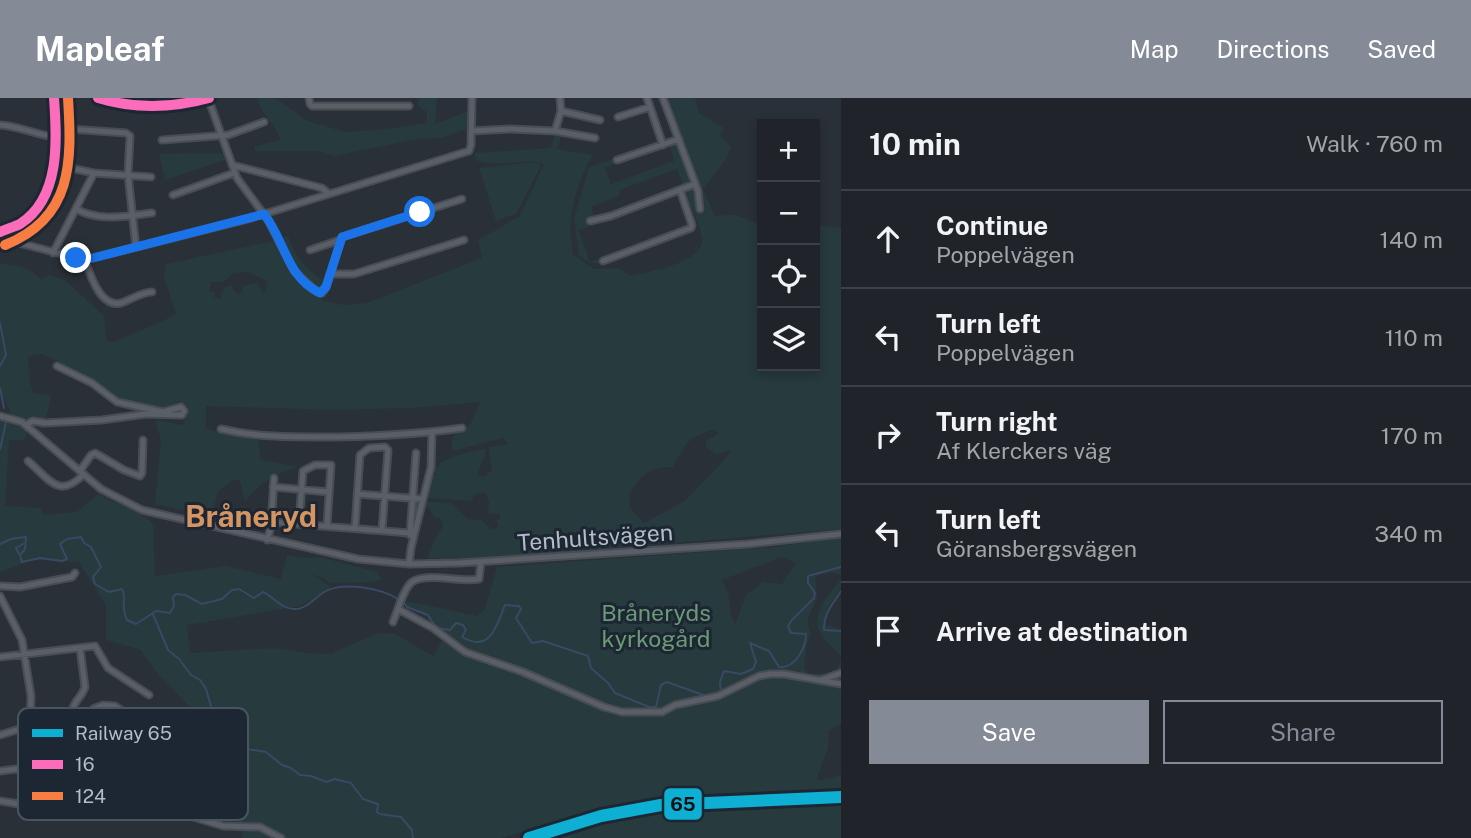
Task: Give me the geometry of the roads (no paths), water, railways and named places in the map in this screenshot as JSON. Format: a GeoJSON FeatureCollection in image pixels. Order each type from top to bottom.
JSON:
{"type":"FeatureCollection","features":[{"type":"Feature","properties":{"kind":"street"},"geometry":{"type":"LineString","coordinates":[[0,232],[19,226],[41,203],[52,172],[56,137],[54,98]]}},
{"type":"Feature","properties":{"kind":"street"},"geometry":{"type":"LineString","coordinates":[[98,98],[163,106],[184,105],[208,98],[234,173],[264,214],[290,267],[304,283],[317,292],[322,293],[340,240]]}},
{"type":"Feature","properties":{"kind":"street"},"geometry":{"type":"LineString","coordinates":[[309,98],[312,106],[409,106]]}},
{"type":"Feature","properties":{"kind":"street"},"geometry":{"type":"LineString","coordinates":[[377,98],[377,106]]}},
{"type":"Feature","properties":{"kind":"street"},"geometry":{"type":"LineString","coordinates":[[0,238],[85,260],[264,214],[466,152],[471,147],[472,98]]}},
{"type":"Feature","properties":{"kind":"street"},"geometry":{"type":"LineString","coordinates":[[555,131],[561,111],[560,98]]}},
{"type":"Feature","properties":{"kind":"street"},"geometry":{"type":"LineString","coordinates":[[647,98],[663,145]]}},
{"type":"Feature","properties":{"kind":"street"},"geometry":{"type":"LineString","coordinates":[[663,98],[695,184],[700,209]]}},
{"type":"Feature","properties":{"kind":"street"},"geometry":{"type":"LineString","coordinates":[[618,117],[650,107]]}},
{"type":"Feature","properties":{"kind":"street"},"geometry":{"type":"LineString","coordinates":[[561,111],[600,120]]}},
{"type":"Feature","properties":{"kind":"street"},"geometry":{"type":"LineString","coordinates":[[162,140],[221,136],[264,122]]}},
{"type":"Feature","properties":{"kind":"street"},"geometry":{"type":"LineString","coordinates":[[0,125],[56,137]]}},
{"type":"Feature","properties":{"kind":"street"},"geometry":{"type":"LineString","coordinates":[[56,128],[128,134],[128,175],[136,247]]}},
{"type":"Feature","properties":{"kind":"street"},"geometry":{"type":"LineString","coordinates":[[471,131],[555,131],[595,138]]}},
{"type":"Feature","properties":{"kind":"street"},"geometry":{"type":"LineString","coordinates":[[617,160],[679,139]]}},
{"type":"Feature","properties":{"kind":"street"},"geometry":{"type":"LineString","coordinates":[[232,165],[322,188],[328,194]]}},
{"type":"Feature","properties":{"kind":"street"},"geometry":{"type":"LineString","coordinates":[[66,167],[94,173],[151,177]]}},
{"type":"Feature","properties":{"kind":"street"},"geometry":{"type":"LineString","coordinates":[[53,253],[94,173]]}},
{"type":"Feature","properties":{"kind":"street"},"geometry":{"type":"LineString","coordinates":[[173,195],[234,173]]}},
{"type":"Feature","properties":{"kind":"street"},"geometry":{"type":"LineString","coordinates":[[590,221],[611,216],[695,184]]}},
{"type":"Feature","properties":{"kind":"street"},"geometry":{"type":"LineString","coordinates":[[603,261],[691,228],[680,190]]}},
{"type":"Feature","properties":{"kind":"street"},"geometry":{"type":"LineString","coordinates":[[310,250],[340,240],[351,233],[462,199]]}},
{"type":"Feature","properties":{"kind":"street"},"geometry":{"type":"LineString","coordinates":[[76,209],[90,216],[111,218],[152,213]]}},
{"type":"Feature","properties":{"kind":"street"},"geometry":{"type":"LineString","coordinates":[[330,274],[354,274],[464,240]]}},
{"type":"Feature","properties":{"kind":"street"},"geometry":{"type":"LineString","coordinates":[[85,260],[102,297],[108,302],[119,303],[152,292]]}},
{"type":"Feature","properties":{"kind":"street"},"geometry":{"type":"LineString","coordinates":[[26,425],[33,421],[45,423],[102,420],[146,414],[182,415],[184,412],[181,407],[163,412],[117,402],[92,383],[57,366]]}},
{"type":"Feature","properties":{"kind":"street","name":"Tenhultsvägen"},"geometry":{"type":"LineString","coordinates":[[0,416],[26,425],[113,496],[153,514],[358,559],[409,564],[481,562],[841,534]]}},
{"type":"Feature","properties":{"kind":"street"},"geometry":{"type":"LineString","coordinates":[[221,429],[262,437],[394,436],[462,428]]}},
{"type":"Feature","properties":{"kind":"street"},"geometry":{"type":"LineString","coordinates":[[409,564],[431,467],[432,433]]}},
{"type":"Feature","properties":{"kind":"street"},"geometry":{"type":"LineString","coordinates":[[27,461],[54,484],[62,487],[71,486],[95,453],[140,476],[143,440]]}},
{"type":"Feature","properties":{"kind":"street"},"geometry":{"type":"LineString","coordinates":[[355,528],[360,455],[372,447],[385,447],[388,450],[382,530]]}},
{"type":"Feature","properties":{"kind":"street"},"geometry":{"type":"LineString","coordinates":[[411,548],[416,453]]}},
{"type":"Feature","properties":{"kind":"street"},"geometry":{"type":"LineString","coordinates":[[299,523],[303,471],[315,465],[331,465],[327,526]]}},
{"type":"Feature","properties":{"kind":"street"},"geometry":{"type":"LineString","coordinates":[[267,540],[274,478]]}},
{"type":"Feature","properties":{"kind":"street"},"geometry":{"type":"LineString","coordinates":[[273,487],[329,492]]}},
{"type":"Feature","properties":{"kind":"street"},"geometry":{"type":"LineString","coordinates":[[357,494],[422,499]]}},
{"type":"Feature","properties":{"kind":"street"},"geometry":{"type":"LineString","coordinates":[[271,522],[410,533]]}},
{"type":"Feature","properties":{"kind":"street"},"geometry":{"type":"LineString","coordinates":[[393,622],[410,583],[419,577],[470,581],[480,579],[481,562]]}},
{"type":"Feature","properties":{"kind":"street"},"geometry":{"type":"LineString","coordinates":[[0,586],[29,585],[72,577],[75,573]]}},
{"type":"Feature","properties":{"kind":"street"},"geometry":{"type":"LineString","coordinates":[[0,596],[20,633],[31,708]]}},
{"type":"Feature","properties":{"kind":"street"},"geometry":{"type":"LineString","coordinates":[[398,608],[433,628],[465,652],[523,671],[604,707],[622,712],[662,712],[675,705],[718,696],[759,676],[770,674],[841,684]]}},
{"type":"Feature","properties":{"kind":"street"},"geometry":{"type":"LineString","coordinates":[[0,657],[95,646],[108,668],[149,695]]}},
{"type":"Feature","properties":{"kind":"street"},"geometry":{"type":"LineString","coordinates":[[74,708],[85,687],[80,648]]}},
{"type":"Feature","properties":{"kind":"street"},"geometry":{"type":"LineString","coordinates":[[821,680],[841,673]]}},
{"type":"Feature","properties":{"kind":"street"},"geometry":{"type":"LineString","coordinates":[[95,708],[107,704],[118,708]]}},
{"type":"Feature","properties":{"kind":"street"},"geometry":{"type":"LineString","coordinates":[[0,735],[18,730]]}},
{"type":"Feature","properties":{"kind":"street"},"geometry":{"type":"LineString","coordinates":[[0,771],[18,769]]}},
{"type":"Feature","properties":{"kind":"street"},"geometry":{"type":"LineString","coordinates":[[0,801],[18,804]]}},
{"type":"Feature","properties":{"kind":"street"},"geometry":{"type":"LineString","coordinates":[[200,820],[223,826],[260,827],[281,838]]}},
{"type":"Feature","properties":{"kind":"waterway"},"geometry":{"type":"LineString","coordinates":[[0,323],[6,355],[0,366]]}},
{"type":"Feature","properties":{"kind":"waterway"},"geometry":{"type":"LineString","coordinates":[[0,388],[4,408]]}},
{"type":"Feature","properties":{"kind":"waterway"},"geometry":{"type":"LineString","coordinates":[[0,449],[6,422]]}},
{"type":"Feature","properties":{"kind":"waterway"},"geometry":{"type":"LineString","coordinates":[[0,544],[26,537],[25,549],[20,555],[22,562],[40,558],[62,561],[67,559],[60,544],[67,539],[81,537],[84,543],[91,547],[101,567],[93,577],[95,584],[109,592],[122,589],[125,615],[127,620],[136,624],[156,611],[170,613],[176,594],[185,595],[202,604],[222,599],[232,590],[239,589],[254,598],[263,592],[291,609],[307,605],[324,592],[351,586],[372,589],[398,599]]}},
{"type":"Feature","properties":{"kind":"waterway"},"geometry":{"type":"LineString","coordinates":[[19,554],[16,548],[23,544]]}},
{"type":"Feature","properties":{"kind":"waterway"},"geometry":{"type":"LineString","coordinates":[[721,692],[720,682],[724,671],[741,674],[753,669],[756,662],[750,643],[769,651],[779,667],[785,667],[795,661],[802,651],[806,634],[791,633],[788,626],[814,598],[815,593],[808,583],[808,576],[841,567]]}},
{"type":"Feature","properties":{"kind":"waterway"},"geometry":{"type":"LineString","coordinates":[[841,591],[824,624],[824,630],[841,631]]}},
{"type":"Feature","properties":{"kind":"waterway"},"geometry":{"type":"LineString","coordinates":[[403,602],[407,607],[428,615],[439,628],[450,630],[456,623],[463,625],[466,630],[462,637],[480,642],[496,628],[505,605],[519,606],[521,609],[516,618],[532,643],[543,641],[588,656],[591,668],[615,693],[649,707],[656,707],[661,685],[667,682],[706,696]]}},
{"type":"Feature","properties":{"kind":"waterway"},"geometry":{"type":"LineString","coordinates":[[153,614],[168,650],[191,675],[200,680],[206,689],[212,708]]}},
{"type":"Feature","properties":{"kind":"waterway"},"geometry":{"type":"LineString","coordinates":[[248,749],[266,752],[300,775],[327,782],[334,779],[351,783],[363,799],[378,804],[377,812],[401,817],[412,830],[413,838]]}},
{"type":"Feature","properties":{"kind":"rail line","name":"65"},"geometry":{"type":"LineString","coordinates":[[529,838],[601,816],[661,805],[841,797]]}},
{"type":"Feature","properties":{"kind":"district","name":"Bråneryd"},"geometry":{"type":"Point","coordinates":[251,516]}},
{"type":"Feature","properties":{"kind":"park label","name":"Bråneryds kyrkogård"},"geometry":{"type":"Point","coordinates":[656,625]}}]}
